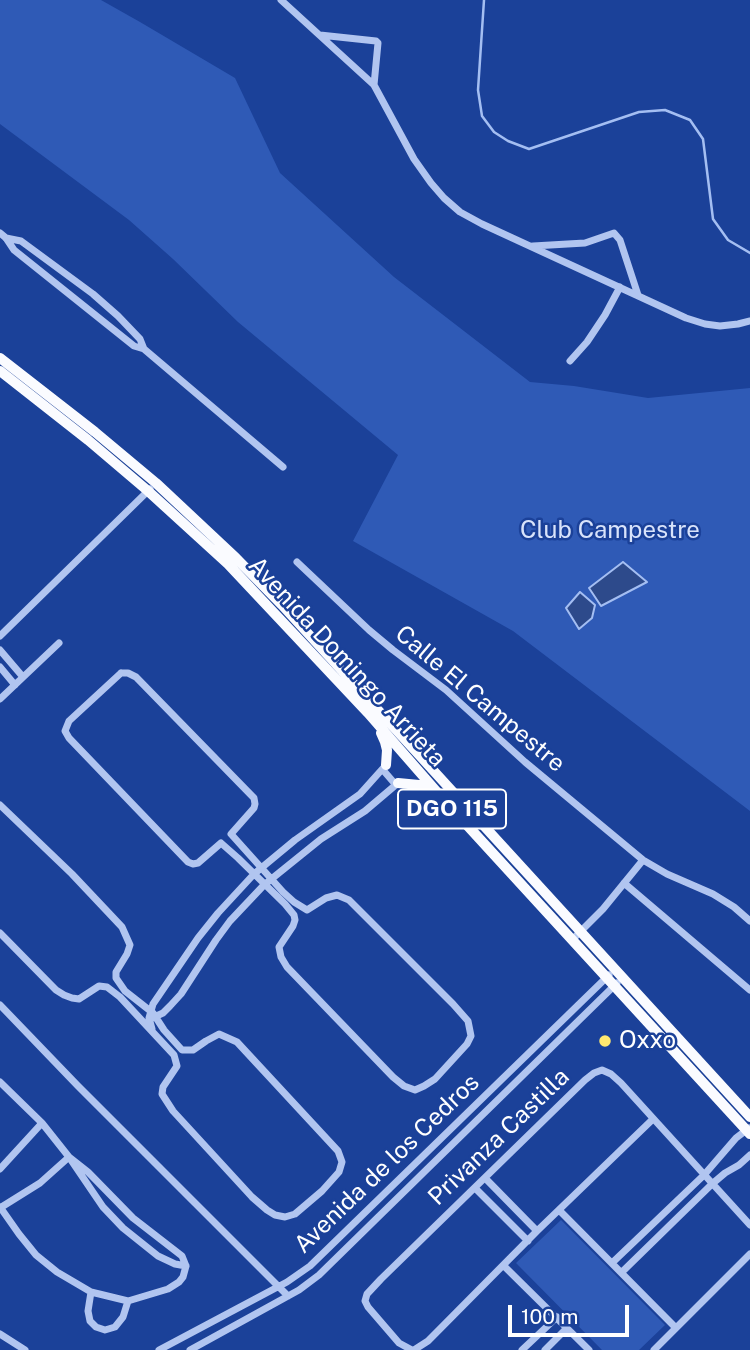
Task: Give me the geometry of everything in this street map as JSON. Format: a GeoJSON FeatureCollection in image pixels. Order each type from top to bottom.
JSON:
{"type":"FeatureCollection","features":[{"type":"Feature","properties":{"kind":"main road","name":"Avenida Domingo Arrieta"},"geometry":{"type":"LineString","coordinates":[[0,358],[152,487],[202,540],[278,608],[749,1130]]}},
{"type":"Feature","properties":{"kind":"main road","name":"Avenida Domingo Arrieta"},"geometry":{"type":"LineString","coordinates":[[0,371],[91,436]]}},
{"type":"Feature","properties":{"kind":"main road","name":"Avenida Domingo Arrieta"},"geometry":{"type":"LineString","coordinates":[[278,608],[368,713],[410,753],[444,800],[576,937]]}},
{"type":"Feature","properties":{"kind":"main road"},"geometry":{"type":"LineString","coordinates":[[368,713],[385,742],[387,750],[384,767]]}},
{"type":"Feature","properties":{"kind":"main road"},"geometry":{"type":"LineString","coordinates":[[384,767],[410,753]]}},
{"type":"Feature","properties":{"kind":"main road"},"geometry":{"type":"LineString","coordinates":[[410,753],[397,784],[419,785],[444,800]]}},
{"type":"Feature","properties":{"kind":"main road","name":"Avenida Domingo Arrieta"},"geometry":{"type":"LineString","coordinates":[[614,978],[750,1117]]}},
{"type":"Feature","properties":{"kind":"street"},"geometry":{"type":"LineString","coordinates":[[281,0],[373,85],[414,159],[444,198],[460,212],[686,318],[720,326],[750,321]]}},
{"type":"Feature","properties":{"kind":"street"},"geometry":{"type":"LineString","coordinates":[[320,35],[376,41],[378,43],[373,85]]}},
{"type":"Feature","properties":{"kind":"street"},"geometry":{"type":"LineString","coordinates":[[533,246],[585,243],[614,233],[620,240],[638,295]]}},
{"type":"Feature","properties":{"kind":"street"},"geometry":{"type":"LineString","coordinates":[[3,235],[21,241],[93,294],[140,339],[144,349]]}},
{"type":"Feature","properties":{"kind":"street"},"geometry":{"type":"LineString","coordinates":[[3,235],[14,250],[134,346],[144,349],[283,467]]}},
{"type":"Feature","properties":{"kind":"street"},"geometry":{"type":"LineString","coordinates":[[570,361],[587,342],[620,287]]}},
{"type":"Feature","properties":{"kind":"street"},"geometry":{"type":"LineString","coordinates":[[0,636],[152,487]]}},
{"type":"Feature","properties":{"kind":"street","name":"Calle El Campestre"},"geometry":{"type":"LineString","coordinates":[[297,562],[369,630],[446,690],[525,762],[643,860],[667,874],[713,894],[750,920]]}},
{"type":"Feature","properties":{"kind":"street"},"geometry":{"type":"LineString","coordinates":[[0,699],[59,643]]}},
{"type":"Feature","properties":{"kind":"street"},"geometry":{"type":"LineString","coordinates":[[0,650],[23,677]]}},
{"type":"Feature","properties":{"kind":"street"},"geometry":{"type":"LineString","coordinates":[[0,667],[15,685]]}},
{"type":"Feature","properties":{"kind":"street"},"geometry":{"type":"LineString","coordinates":[[121,673],[136,677],[254,798],[254,807],[231,834],[261,868],[294,902],[307,909],[337,895],[349,900],[468,1021],[471,1036],[467,1044],[435,1079],[415,1090],[404,1086],[393,1077],[287,967],[279,947],[295,920],[285,904],[221,843],[198,863],[187,862],[69,738],[65,731],[69,721],[121,673]]}},
{"type":"Feature","properties":{"kind":"street"},"geometry":{"type":"LineString","coordinates":[[0,804],[122,927],[130,945],[117,967],[116,978],[131,997],[152,1015],[183,1050],[193,1050],[219,1034],[237,1042],[338,1151],[342,1162],[332,1180],[307,1205],[295,1214],[285,1217],[267,1210],[252,1196],[165,1100],[163,1087],[177,1066],[177,1061],[151,1028],[152,1015],[152,1004],[198,938],[254,874],[324,818],[360,794],[384,767],[397,784],[365,811],[321,839],[264,885],[216,940],[181,994],[170,1006],[152,1015],[132,1011]]}},
{"type":"Feature","properties":{"kind":"street"},"geometry":{"type":"LineString","coordinates":[[576,937],[643,860]]}},
{"type":"Feature","properties":{"kind":"street"},"geometry":{"type":"LineString","coordinates":[[624,883],[750,989]]}},
{"type":"Feature","properties":{"kind":"street"},"geometry":{"type":"LineString","coordinates":[[0,933],[64,995],[79,999],[99,986],[114,990],[160,1039]]}},
{"type":"Feature","properties":{"kind":"street","name":"Avenida de los Cedros"},"geometry":{"type":"LineString","coordinates":[[163,1349],[310,1266],[614,978]]}},
{"type":"Feature","properties":{"kind":"street","name":"Avenida de los Cedros"},"geometry":{"type":"LineString","coordinates":[[195,1349],[309,1284],[614,978]]}},
{"type":"Feature","properties":{"kind":"street"},"geometry":{"type":"LineString","coordinates":[[0,1005],[288,1296]]}},
{"type":"Feature","properties":{"kind":"street","name":"Privanza Castilla"},"geometry":{"type":"LineString","coordinates":[[653,1119],[428,1341],[413,1350],[399,1343],[368,1307],[365,1301],[367,1294],[381,1279],[577,1087],[602,1070],[611,1074],[653,1119],[750,1225]]}},
{"type":"Feature","properties":{"kind":"street"},"geometry":{"type":"LineString","coordinates":[[0,1082],[42,1123],[69,1157],[103,1208],[123,1228],[158,1255],[186,1266]]}},
{"type":"Feature","properties":{"kind":"street"},"geometry":{"type":"LineString","coordinates":[[0,1169],[42,1123]]}},
{"type":"Feature","properties":{"kind":"street"},"geometry":{"type":"LineString","coordinates":[[612,1262],[704,1175],[736,1138],[749,1130]]}},
{"type":"Feature","properties":{"kind":"street"},"geometry":{"type":"LineString","coordinates":[[722,1155],[733,1167]]}},
{"type":"Feature","properties":{"kind":"street"},"geometry":{"type":"LineString","coordinates":[[622,1272],[724,1173],[750,1155]]}},
{"type":"Feature","properties":{"kind":"street"},"geometry":{"type":"LineString","coordinates":[[69,1157],[133,1217],[182,1256],[186,1266],[179,1282],[168,1289],[128,1301],[91,1292],[57,1272],[36,1255],[0,1207],[40,1182],[69,1157]]}},
{"type":"Feature","properties":{"kind":"street"},"geometry":{"type":"LineString","coordinates":[[485,1178],[537,1231]]}},
{"type":"Feature","properties":{"kind":"street"},"geometry":{"type":"LineString","coordinates":[[475,1188],[528,1241]]}},
{"type":"Feature","properties":{"kind":"street"},"geometry":{"type":"LineString","coordinates":[[560,1210],[676,1328]]}},
{"type":"Feature","properties":{"kind":"street"},"geometry":{"type":"LineString","coordinates":[[654,1350],[750,1254]]}},
{"type":"Feature","properties":{"kind":"street"},"geometry":{"type":"LineString","coordinates":[[504,1266],[589,1350]]}},
{"type":"Feature","properties":{"kind":"street"},"geometry":{"type":"LineString","coordinates":[[91,1292],[88,1311],[90,1321],[105,1330],[115,1327],[128,1301]]}},
{"type":"Feature","properties":{"kind":"street"},"geometry":{"type":"LineString","coordinates":[[522,1350],[557,1317]]}},
{"type":"Feature","properties":{"kind":"street"},"geometry":{"type":"LineString","coordinates":[[545,1350],[567,1328]]}},
{"type":"Feature","properties":{"kind":"street"},"geometry":{"type":"LineString","coordinates":[[194,1331],[195,1349]]}},
{"type":"Feature","properties":{"kind":"street"},"geometry":{"type":"LineString","coordinates":[[0,1334],[25,1350]]}},
{"type":"Feature","properties":{"kind":"green space","name":"Club Campestre"},"geometry":{"type":"Polygon","coordinates":[[[0,0],[101,0],[235,78],[280,173],[394,277],[530,382],[648,398],[750,388],[750,811],[513,631],[353,541],[398,455],[238,322],[129,220],[0,124],[0,0]]]}},
{"type":"Feature","properties":{"kind":"green space"},"geometry":{"type":"Polygon","coordinates":[[[561,1220],[665,1325],[639,1350],[602,1350],[516,1263],[561,1220]]]}},
{"type":"Feature","properties":{"kind":"shaded area"},"geometry":{"type":"Polygon","coordinates":[[[623,562],[647,582],[601,606],[589,588],[623,562]]]}},
{"type":"Feature","properties":{"kind":"shaded area"},"geometry":{"type":"Polygon","coordinates":[[[580,592],[595,605],[592,618],[579,629],[566,608],[580,592]]]}},
{"type":"Feature","properties":{"kind":"waterway"},"geometry":{"type":"LineString","coordinates":[[484,0],[478,90],[482,116],[494,132],[529,149],[639,112],[665,110],[690,120],[703,139],[713,219],[728,240],[750,253]]}},
{"type":"Feature","properties":{"kind":"place","name":"Oxxo"},"geometry":{"type":"Point","coordinates":[605,1041]}}]}
